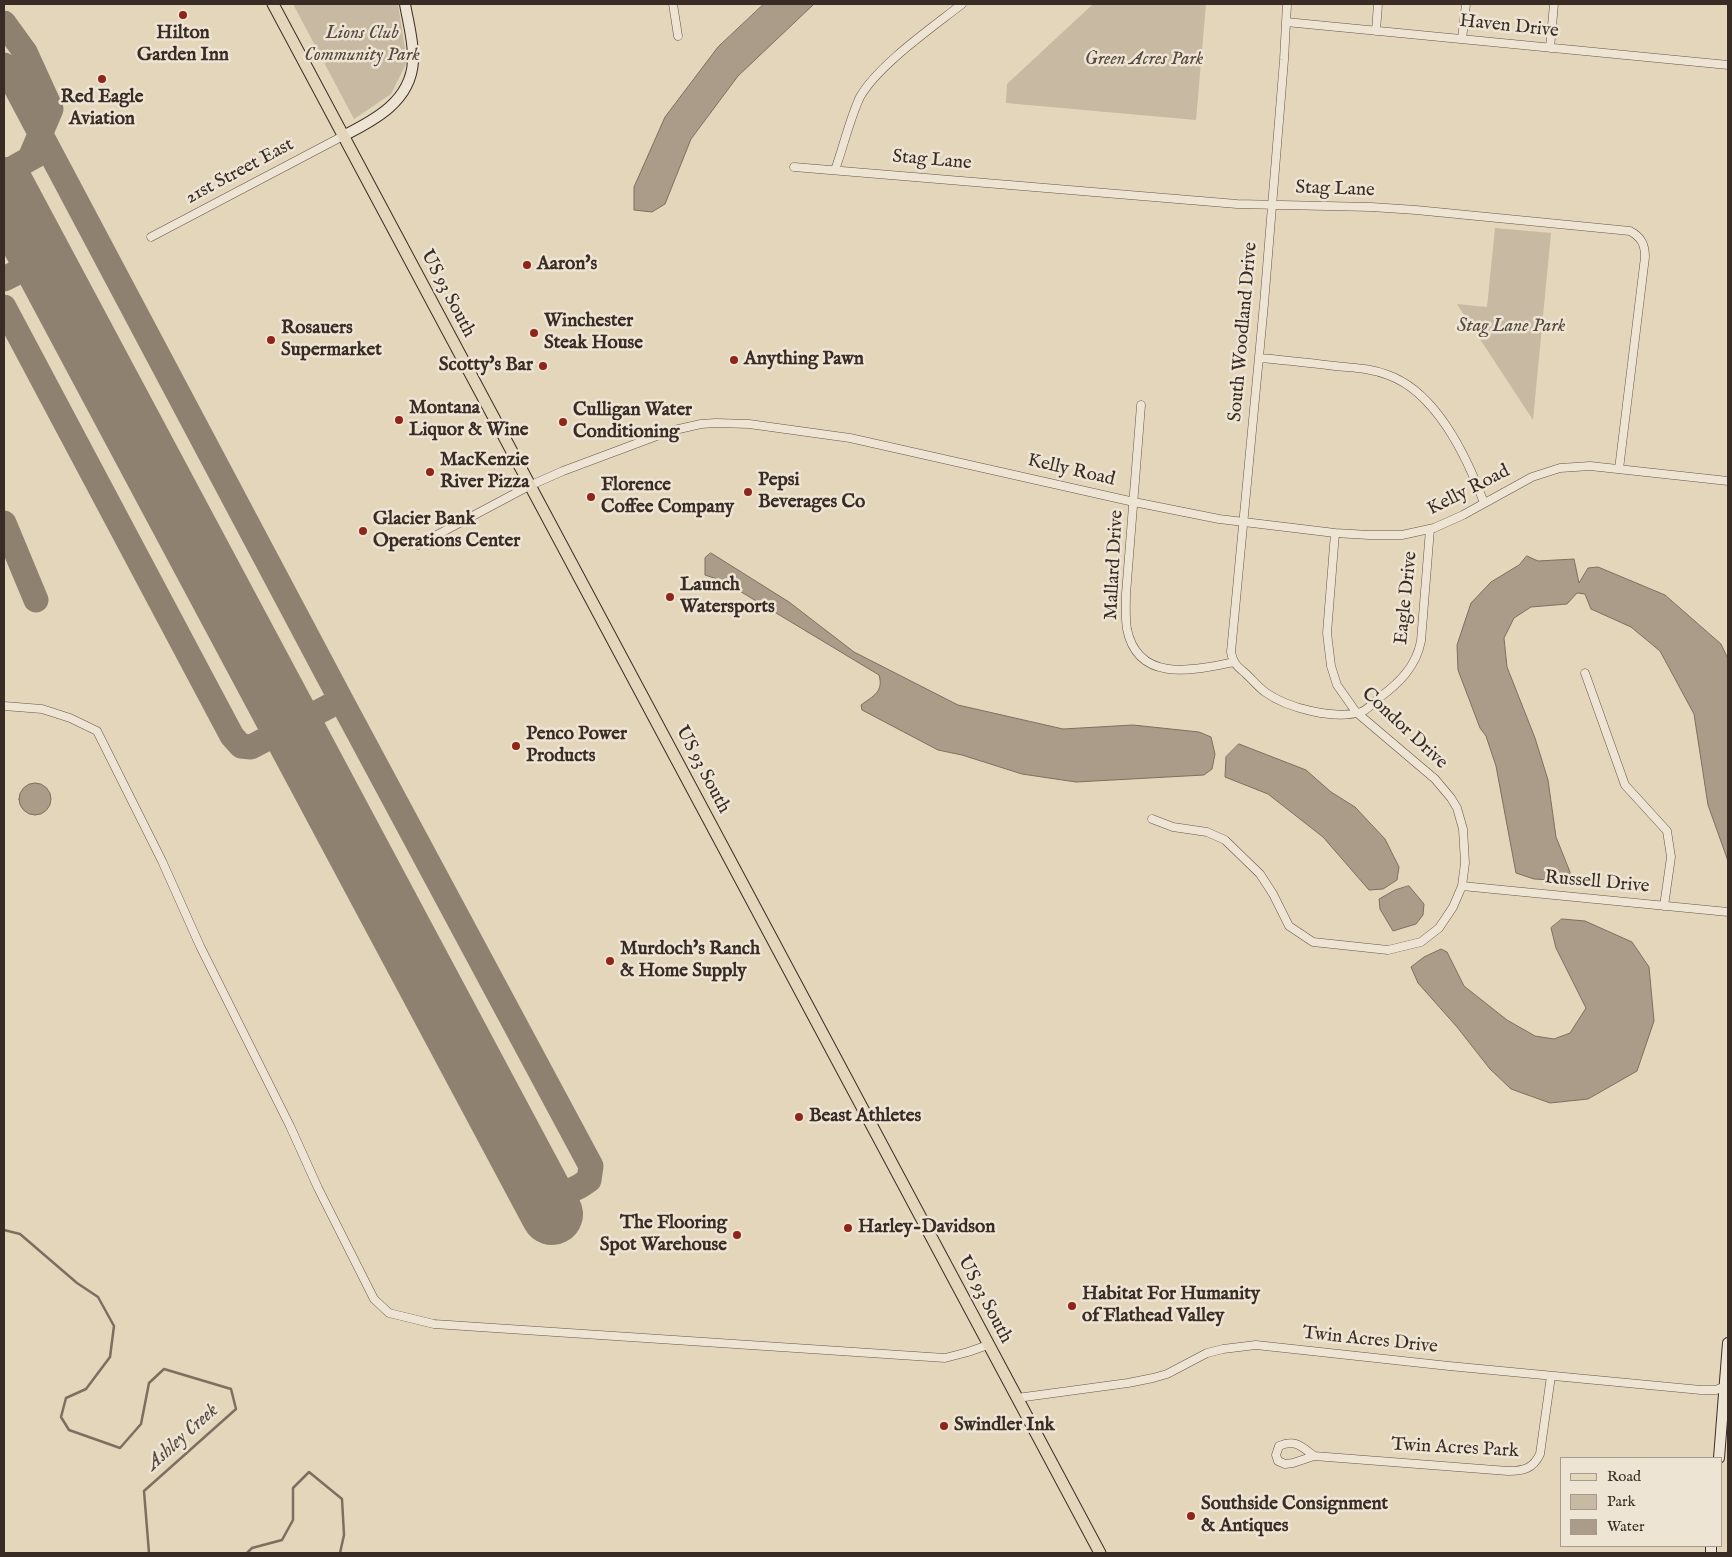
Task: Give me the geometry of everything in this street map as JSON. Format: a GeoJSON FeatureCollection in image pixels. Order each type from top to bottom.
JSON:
{"type":"FeatureCollection","features":[{"type":"Feature","properties":{"kind":"main road","name":"US 93 South"},"geometry":{"type":"LineString","coordinates":[[273,4],[1100,1553]]}},
{"type":"Feature","properties":{"kind":"street"},"geometry":{"type":"LineString","coordinates":[[344,136],[371,122],[389,109],[399,99],[406,86],[412,72],[413,60],[405,4]]}},
{"type":"Feature","properties":{"kind":"street"},"geometry":{"type":"LineString","coordinates":[[673,4],[678,36]]}},
{"type":"Feature","properties":{"kind":"street"},"geometry":{"type":"LineString","coordinates":[[835,170],[856,108],[869,84],[901,53],[962,4]]}},
{"type":"Feature","properties":{"kind":"street","name":"South Woodland Drive"},"geometry":{"type":"LineString","coordinates":[[1234,662],[1231,652],[1259,358],[1287,4]]}},
{"type":"Feature","properties":{"kind":"street"},"geometry":{"type":"LineString","coordinates":[[1376,31],[1378,4]]}},
{"type":"Feature","properties":{"kind":"street"},"geometry":{"type":"LineString","coordinates":[[1462,39],[1466,4]]}},
{"type":"Feature","properties":{"kind":"street"},"geometry":{"type":"LineString","coordinates":[[1550,48],[1554,4]]}},
{"type":"Feature","properties":{"kind":"street","name":"Haven Drive"},"geometry":{"type":"LineString","coordinates":[[1286,22],[1728,65]]}},
{"type":"Feature","properties":{"kind":"street","name":"21st Street East"},"geometry":{"type":"LineString","coordinates":[[151,237],[248,188],[344,136]]}},
{"type":"Feature","properties":{"kind":"street","name":"Stag Lane"},"geometry":{"type":"LineString","coordinates":[[794,167],[1237,204],[1416,210],[1630,231],[1637,235],[1645,248],[1620,469]]}},
{"type":"Feature","properties":{"kind":"street"},"geometry":{"type":"LineString","coordinates":[[1259,358],[1364,369],[1387,374],[1407,384],[1428,402],[1444,424],[1469,466],[1484,502]]}},
{"type":"Feature","properties":{"kind":"street","name":"Mallard Drive"},"geometry":{"type":"LineString","coordinates":[[1141,405],[1126,594],[1127,628],[1134,647],[1148,662],[1166,669],[1186,671],[1234,662]]}},
{"type":"Feature","properties":{"kind":"street","name":"Kelly Road"},"geometry":{"type":"LineString","coordinates":[[418,545],[530,486],[563,471],[670,431],[701,424],[732,423],[807,431],[850,438],[1185,513],[1335,533],[1386,536],[1410,534],[1449,522],[1532,477],[1560,468],[1590,466],[1728,481]]}},
{"type":"Feature","properties":{"kind":"street","name":"Eagle Drive"},"geometry":{"type":"LineString","coordinates":[[1234,662],[1265,692],[1288,704],[1321,713],[1362,712],[1368,708],[1397,685],[1417,656],[1421,641],[1430,529]]}},
{"type":"Feature","properties":{"kind":"street","name":"Condor Drive"},"geometry":{"type":"LineString","coordinates":[[1335,533],[1327,622],[1327,644],[1337,685],[1356,712],[1421,766],[1451,798],[1457,808],[1463,829],[1465,863],[1462,886]]}},
{"type":"Feature","properties":{"kind":"street"},"geometry":{"type":"LineString","coordinates":[[1585,673],[1625,785],[1667,831],[1670,857],[1664,906]]}},
{"type":"Feature","properties":{"kind":"street"},"geometry":{"type":"LineString","coordinates":[[4,706],[42,709],[70,718],[96,731],[162,861],[200,946],[290,1126],[322,1197],[374,1299],[389,1313],[434,1324],[945,1358],[988,1345]]}},
{"type":"Feature","properties":{"kind":"street"},"geometry":{"type":"LineString","coordinates":[[1152,819],[1173,827],[1207,832],[1225,840],[1260,874],[1273,894],[1289,926],[1313,942],[1388,950],[1422,942],[1439,928],[1453,906],[1462,886]]}},
{"type":"Feature","properties":{"kind":"street","name":"Russell Drive"},"geometry":{"type":"LineString","coordinates":[[1462,886],[1728,912]]}},
{"type":"Feature","properties":{"kind":"street"},"geometry":{"type":"LineString","coordinates":[[1719,1457],[1727,1386],[1728,1343]]}},
{"type":"Feature","properties":{"kind":"street","name":"Twin Acres Drive"},"geometry":{"type":"LineString","coordinates":[[1017,1398],[1153,1378],[1166,1374],[1207,1353],[1256,1345],[1712,1391],[1727,1386]]}},
{"type":"Feature","properties":{"kind":"street","name":"Twin Acres Park"},"geometry":{"type":"LineString","coordinates":[[1314,1456],[1508,1471],[1526,1469],[1535,1463],[1542,1445],[1551,1376]]}},
{"type":"Feature","properties":{"kind":"green space","name":"Lions Club Community Park"},"geometry":{"type":"Polygon","coordinates":[[[293,4],[398,4],[407,62],[391,94],[354,119],[293,4]]]}},
{"type":"Feature","properties":{"kind":"green space","name":"Green Acres Park"},"geometry":{"type":"Polygon","coordinates":[[[1093,4],[1206,4],[1196,120],[1006,103],[1007,84],[1093,4]]]}},
{"type":"Feature","properties":{"kind":"green space","name":"Stag Lane Park"},"geometry":{"type":"Polygon","coordinates":[[[1495,228],[1551,233],[1533,420],[1457,304],[1487,307],[1495,228]]]}},
{"type":"Feature","properties":{"kind":"water"},"geometry":{"type":"Polygon","coordinates":[[[764,4],[814,4],[738,76],[691,139],[665,204],[652,212],[634,210],[634,187],[665,117],[718,47],[764,4]]]}},
{"type":"Feature","properties":{"kind":"water"},"geometry":{"type":"Polygon","coordinates":[[[711,553],[789,602],[854,652],[958,705],[1063,729],[1133,725],[1199,732],[1211,737],[1215,754],[1212,769],[1204,775],[1076,782],[1022,774],[962,755],[938,750],[862,710],[861,705],[879,690],[879,675],[723,581],[705,575],[705,558],[711,553]]]}},
{"type":"Feature","properties":{"kind":"water"},"geometry":{"type":"Polygon","coordinates":[[[1527,556],[1538,561],[1574,559],[1579,583],[1588,568],[1598,567],[1665,595],[1721,644],[1728,659],[1728,861],[1708,805],[1694,714],[1660,651],[1631,627],[1591,609],[1585,594],[1577,593],[1567,604],[1531,607],[1514,618],[1504,638],[1507,667],[1535,738],[1548,780],[1556,837],[1570,872],[1569,881],[1534,879],[1516,873],[1496,766],[1486,736],[1480,728],[1458,670],[1457,645],[1471,603],[1491,582],[1519,565],[1527,556]]]}},
{"type":"Feature","properties":{"kind":"water"},"geometry":{"type":"Polygon","coordinates":[[[1239,744],[1306,770],[1331,792],[1355,807],[1385,839],[1399,867],[1397,880],[1383,889],[1369,890],[1323,837],[1268,794],[1225,777],[1226,757],[1239,744]]]}},
{"type":"Feature","properties":{"kind":"water"},"geometry":{"type":"Polygon","coordinates":[[[35,783],[41,784],[46,788],[50,793],[50,805],[46,810],[41,814],[35,815],[29,814],[24,810],[20,805],[19,799],[20,793],[24,788],[29,784],[35,783]]]}},
{"type":"Feature","properties":{"kind":"water"},"geometry":{"type":"Polygon","coordinates":[[[1409,886],[1424,904],[1423,915],[1416,924],[1393,931],[1380,909],[1379,899],[1395,890],[1409,886]]]}},
{"type":"Feature","properties":{"kind":"water"},"geometry":{"type":"Polygon","coordinates":[[[1562,919],[1585,921],[1632,942],[1649,967],[1654,1021],[1637,1071],[1588,1099],[1550,1103],[1511,1089],[1490,1069],[1457,1027],[1418,983],[1411,967],[1424,957],[1441,949],[1447,952],[1464,986],[1507,1020],[1535,1036],[1554,1039],[1570,1033],[1586,1008],[1556,948],[1551,928],[1562,919]]]}},
{"type":"Feature","properties":{"kind":"waterway","name":"Ashley Creek"},"geometry":{"type":"LineString","coordinates":[[4,1230],[20,1234],[77,1283],[98,1297],[114,1326],[110,1357],[86,1389],[66,1398],[61,1417],[69,1430],[120,1448],[141,1424],[149,1383],[164,1369],[231,1389],[236,1409],[144,1491],[149,1553]]}},
{"type":"Feature","properties":{"kind":"waterway","name":"Ashley Creek"},"geometry":{"type":"LineString","coordinates":[[247,1553],[252,1548],[282,1540],[293,1520],[293,1488],[309,1472],[342,1499],[344,1535],[340,1553]]}},
{"type":"Feature","properties":{"kind":"taxiway"},"geometry":{"type":"LineString","coordinates":[[4,23],[25,52],[51,109],[30,158]]}},
{"type":"Feature","properties":{"kind":"taxiway"},"geometry":{"type":"LineString","coordinates":[[4,65],[591,1166],[589,1180],[546,1203]]}},
{"type":"Feature","properties":{"kind":"taxiway"},"geometry":{"type":"LineString","coordinates":[[4,173],[44,151]]}},
{"type":"Feature","properties":{"kind":"taxiway"},"geometry":{"type":"LineString","coordinates":[[4,279],[42,260]]}},
{"type":"Feature","properties":{"kind":"taxiway"},"geometry":{"type":"LineString","coordinates":[[4,307],[232,736],[241,746],[251,747],[341,700]]}},
{"type":"Feature","properties":{"kind":"taxiway"},"geometry":{"type":"LineString","coordinates":[[4,523],[36,600]]}},
{"type":"Feature","properties":{"kind":"runway"},"geometry":{"type":"LineString","coordinates":[[4,188],[552,1214]]}},
{"type":"Feature","properties":{"kind":"place","name":"Hilton Garden Inn"},"geometry":{"type":"Point","coordinates":[183,15]}},
{"type":"Feature","properties":{"kind":"place","name":"Red Eagle Aviation"},"geometry":{"type":"Point","coordinates":[102,79]}},
{"type":"Feature","properties":{"kind":"place","name":"Aaron's"},"geometry":{"type":"Point","coordinates":[527,265]}},
{"type":"Feature","properties":{"kind":"place","name":"Winchester Steak House"},"geometry":{"type":"Point","coordinates":[534,333]}},
{"type":"Feature","properties":{"kind":"place","name":"Rosauers Supermarket"},"geometry":{"type":"Point","coordinates":[271,340]}},
{"type":"Feature","properties":{"kind":"place","name":"Anything Pawn"},"geometry":{"type":"Point","coordinates":[734,360]}},
{"type":"Feature","properties":{"kind":"place","name":"Scotty's Bar"},"geometry":{"type":"Point","coordinates":[543,366]}},
{"type":"Feature","properties":{"kind":"place","name":"Montana Liquor & Wine"},"geometry":{"type":"Point","coordinates":[399,420]}},
{"type":"Feature","properties":{"kind":"place","name":"Culligan Water Conditioning"},"geometry":{"type":"Point","coordinates":[563,422]}},
{"type":"Feature","properties":{"kind":"place","name":"MacKenzie River Pizza"},"geometry":{"type":"Point","coordinates":[430,472]}},
{"type":"Feature","properties":{"kind":"place","name":"Pepsi Beverages Co"},"geometry":{"type":"Point","coordinates":[748,492]}},
{"type":"Feature","properties":{"kind":"place","name":"Florence Coffee Company"},"geometry":{"type":"Point","coordinates":[591,497]}},
{"type":"Feature","properties":{"kind":"place","name":"Glacier Bank Operations Center"},"geometry":{"type":"Point","coordinates":[363,531]}},
{"type":"Feature","properties":{"kind":"place","name":"Launch Watersports"},"geometry":{"type":"Point","coordinates":[670,597]}},
{"type":"Feature","properties":{"kind":"place","name":"Penco Power Products"},"geometry":{"type":"Point","coordinates":[516,746]}},
{"type":"Feature","properties":{"kind":"place","name":"Murdoch's Ranch & Home Supply"},"geometry":{"type":"Point","coordinates":[610,961]}},
{"type":"Feature","properties":{"kind":"place","name":"Beast Athletes"},"geometry":{"type":"Point","coordinates":[799,1117]}},
{"type":"Feature","properties":{"kind":"place","name":"Harley-Davidson"},"geometry":{"type":"Point","coordinates":[848,1228]}},
{"type":"Feature","properties":{"kind":"place","name":"The Flooring Spot Warehouse"},"geometry":{"type":"Point","coordinates":[737,1235]}},
{"type":"Feature","properties":{"kind":"place","name":"Habitat For Humanity of Flathead Valley"},"geometry":{"type":"Point","coordinates":[1072,1306]}},
{"type":"Feature","properties":{"kind":"place","name":"Swindler Ink"},"geometry":{"type":"Point","coordinates":[944,1426]}},
{"type":"Feature","properties":{"kind":"place","name":"Southside Consignment & Antiques"},"geometry":{"type":"Point","coordinates":[1191,1516]}}]}
